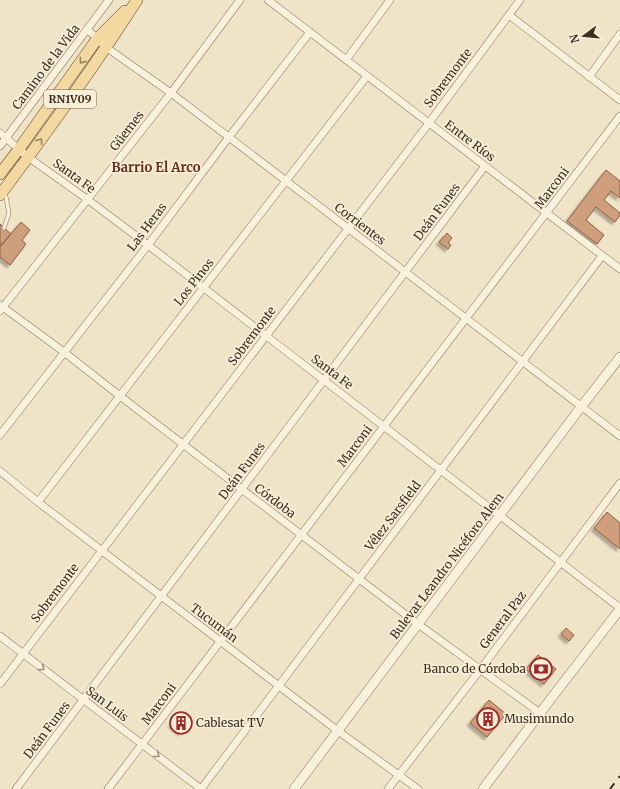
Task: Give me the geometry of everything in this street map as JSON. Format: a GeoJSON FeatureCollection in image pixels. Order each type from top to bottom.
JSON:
{"type":"FeatureCollection","features":[{"type":"Feature","properties":{"kind":"main road","name":"RN1V09"},"geometry":{"type":"LineString","coordinates":[[0,174],[97,39],[136,0]]}},
{"type":"Feature","properties":{"kind":"main road","name":"RN1V09"},"geometry":{"type":"LineString","coordinates":[[2,192],[107,48],[136,0]]}},
{"type":"Feature","properties":{"kind":"street","name":"Camino de la Vida"},"geometry":{"type":"LineString","coordinates":[[0,146],[109,0]]}},
{"type":"Feature","properties":{"kind":"street","name":"Güemes"},"geometry":{"type":"LineString","coordinates":[[1,308],[171,93],[240,0]]}},
{"type":"Feature","properties":{"kind":"street"},"geometry":{"type":"LineString","coordinates":[[346,60],[390,0]]}},
{"type":"Feature","properties":{"kind":"street","name":"Sobremonte"},"geometry":{"type":"LineString","coordinates":[[0,684],[429,123],[520,0]]}},
{"type":"Feature","properties":{"kind":"street","name":"Entre Ríos"},"geometry":{"type":"LineString","coordinates":[[270,1],[620,269]]}},
{"type":"Feature","properties":{"kind":"street"},"geometry":{"type":"LineString","coordinates":[[509,15],[620,100]]}},
{"type":"Feature","properties":{"kind":"street","name":"Corrientes"},"geometry":{"type":"LineString","coordinates":[[87,29],[107,48],[171,93],[620,436]]}},
{"type":"Feature","properties":{"kind":"street","name":"Las Heras"},"geometry":{"type":"LineString","coordinates":[[0,435],[148,245],[310,32]]}},
{"type":"Feature","properties":{"kind":"street"},"geometry":{"type":"LineString","coordinates":[[589,77],[620,34]]}},
{"type":"Feature","properties":{"kind":"street","name":"Los Pinos"},"geometry":{"type":"LineString","coordinates":[[38,502],[367,76]]}},
{"type":"Feature","properties":{"kind":"street","name":"Marconi"},"geometry":{"type":"LineString","coordinates":[[108,789],[620,116]]}},
{"type":"Feature","properties":{"kind":"street","name":"Santa Fe"},"geometry":{"type":"LineString","coordinates":[[0,134],[28,157],[148,245],[561,561],[620,608]]}},
{"type":"Feature","properties":{"kind":"street","name":"Deán Funes"},"geometry":{"type":"LineString","coordinates":[[16,789],[485,166]]}},
{"type":"Feature","properties":{"kind":"street","name":"Vélez Sarsfield"},"geometry":{"type":"LineString","coordinates":[[201,789],[602,256]]}},
{"type":"Feature","properties":{"kind":"street","name":"Córdoba"},"geometry":{"type":"LineString","coordinates":[[1,308],[64,352],[183,445],[418,624],[540,713]]}},
{"type":"Feature","properties":{"kind":"street","name":"Bulevar Leandro Nicéforo Alem"},"geometry":{"type":"LineString","coordinates":[[294,789],[620,357]]}},
{"type":"Feature","properties":{"kind":"street","name":"Tucumán"},"geometry":{"type":"LineString","coordinates":[[0,471],[38,502],[338,731],[418,789]]}},
{"type":"Feature","properties":{"kind":"street","name":"General Paz"},"geometry":{"type":"LineString","coordinates":[[388,789],[480,670],[620,483]]}},
{"type":"Feature","properties":{"kind":"street"},"geometry":{"type":"LineString","coordinates":[[483,789],[620,608]]}},
{"type":"Feature","properties":{"kind":"street","name":"San Luis"},"geometry":{"type":"LineString","coordinates":[[0,636],[201,789]]}},
{"type":"Feature","properties":{"kind":"lane"},"geometry":{"type":"LineString","coordinates":[[2,192],[9,213],[4,228]]}},
{"type":"Feature","properties":{"kind":"building"},"geometry":{"type":"Polygon","coordinates":[[[606,170],[620,181],[620,198],[611,191],[604,200],[620,213],[620,215],[615,222],[596,207],[586,220],[604,235],[597,244],[567,221],[606,170]]]}},
{"type":"Feature","properties":{"kind":"building"},"geometry":{"type":"Polygon","coordinates":[[[21,222],[30,230],[22,240],[26,244],[10,265],[0,257],[0,247],[21,222]]]}},
{"type":"Feature","properties":{"kind":"building"},"geometry":{"type":"Polygon","coordinates":[[[0,224],[11,234],[1,245],[0,244],[0,224]]]}},
{"type":"Feature","properties":{"kind":"building"},"geometry":{"type":"Polygon","coordinates":[[[447,233],[452,238],[448,243],[451,245],[448,249],[439,242],[447,233]]]}},
{"type":"Feature","properties":{"kind":"building"},"geometry":{"type":"Polygon","coordinates":[[[607,512],[620,523],[620,549],[594,528],[607,512]]]}},
{"type":"Feature","properties":{"kind":"building"},"geometry":{"type":"Polygon","coordinates":[[[566,628],[574,635],[569,641],[561,634],[566,628]]]}},
{"type":"Feature","properties":{"kind":"building","name":"Banco de Córdoba"},"geometry":{"type":"Polygon","coordinates":[[[538,655],[556,669],[544,684],[526,669],[538,655]]]}},
{"type":"Feature","properties":{"kind":"building","name":"Musimundo"},"geometry":{"type":"Polygon","coordinates":[[[489,700],[506,714],[487,737],[470,723],[489,700]]]}},
{"type":"Feature","properties":{"kind":"building","name":"Cablesat TV"},"geometry":{"type":"Polygon","coordinates":[[[181,713],[191,722],[181,733],[171,724],[181,713]]]}},
{"type":"Feature","properties":{"kind":"railway"},"geometry":{"type":"LineString","coordinates":[[610,789],[620,776]]}},
{"type":"Feature","properties":{"kind":"place","name":"Banco de Córdoba"},"geometry":{"type":"Point","coordinates":[541,669]}},
{"type":"Feature","properties":{"kind":"place","name":"Musimundo"},"geometry":{"type":"Point","coordinates":[488,719]}},
{"type":"Feature","properties":{"kind":"place","name":"Cablesat TV"},"geometry":{"type":"Point","coordinates":[181,723]}},
{"type":"Feature","properties":{"kind":"district","name":"Barrio El Arco"},"geometry":{"type":"Point","coordinates":[156,167]}}]}
